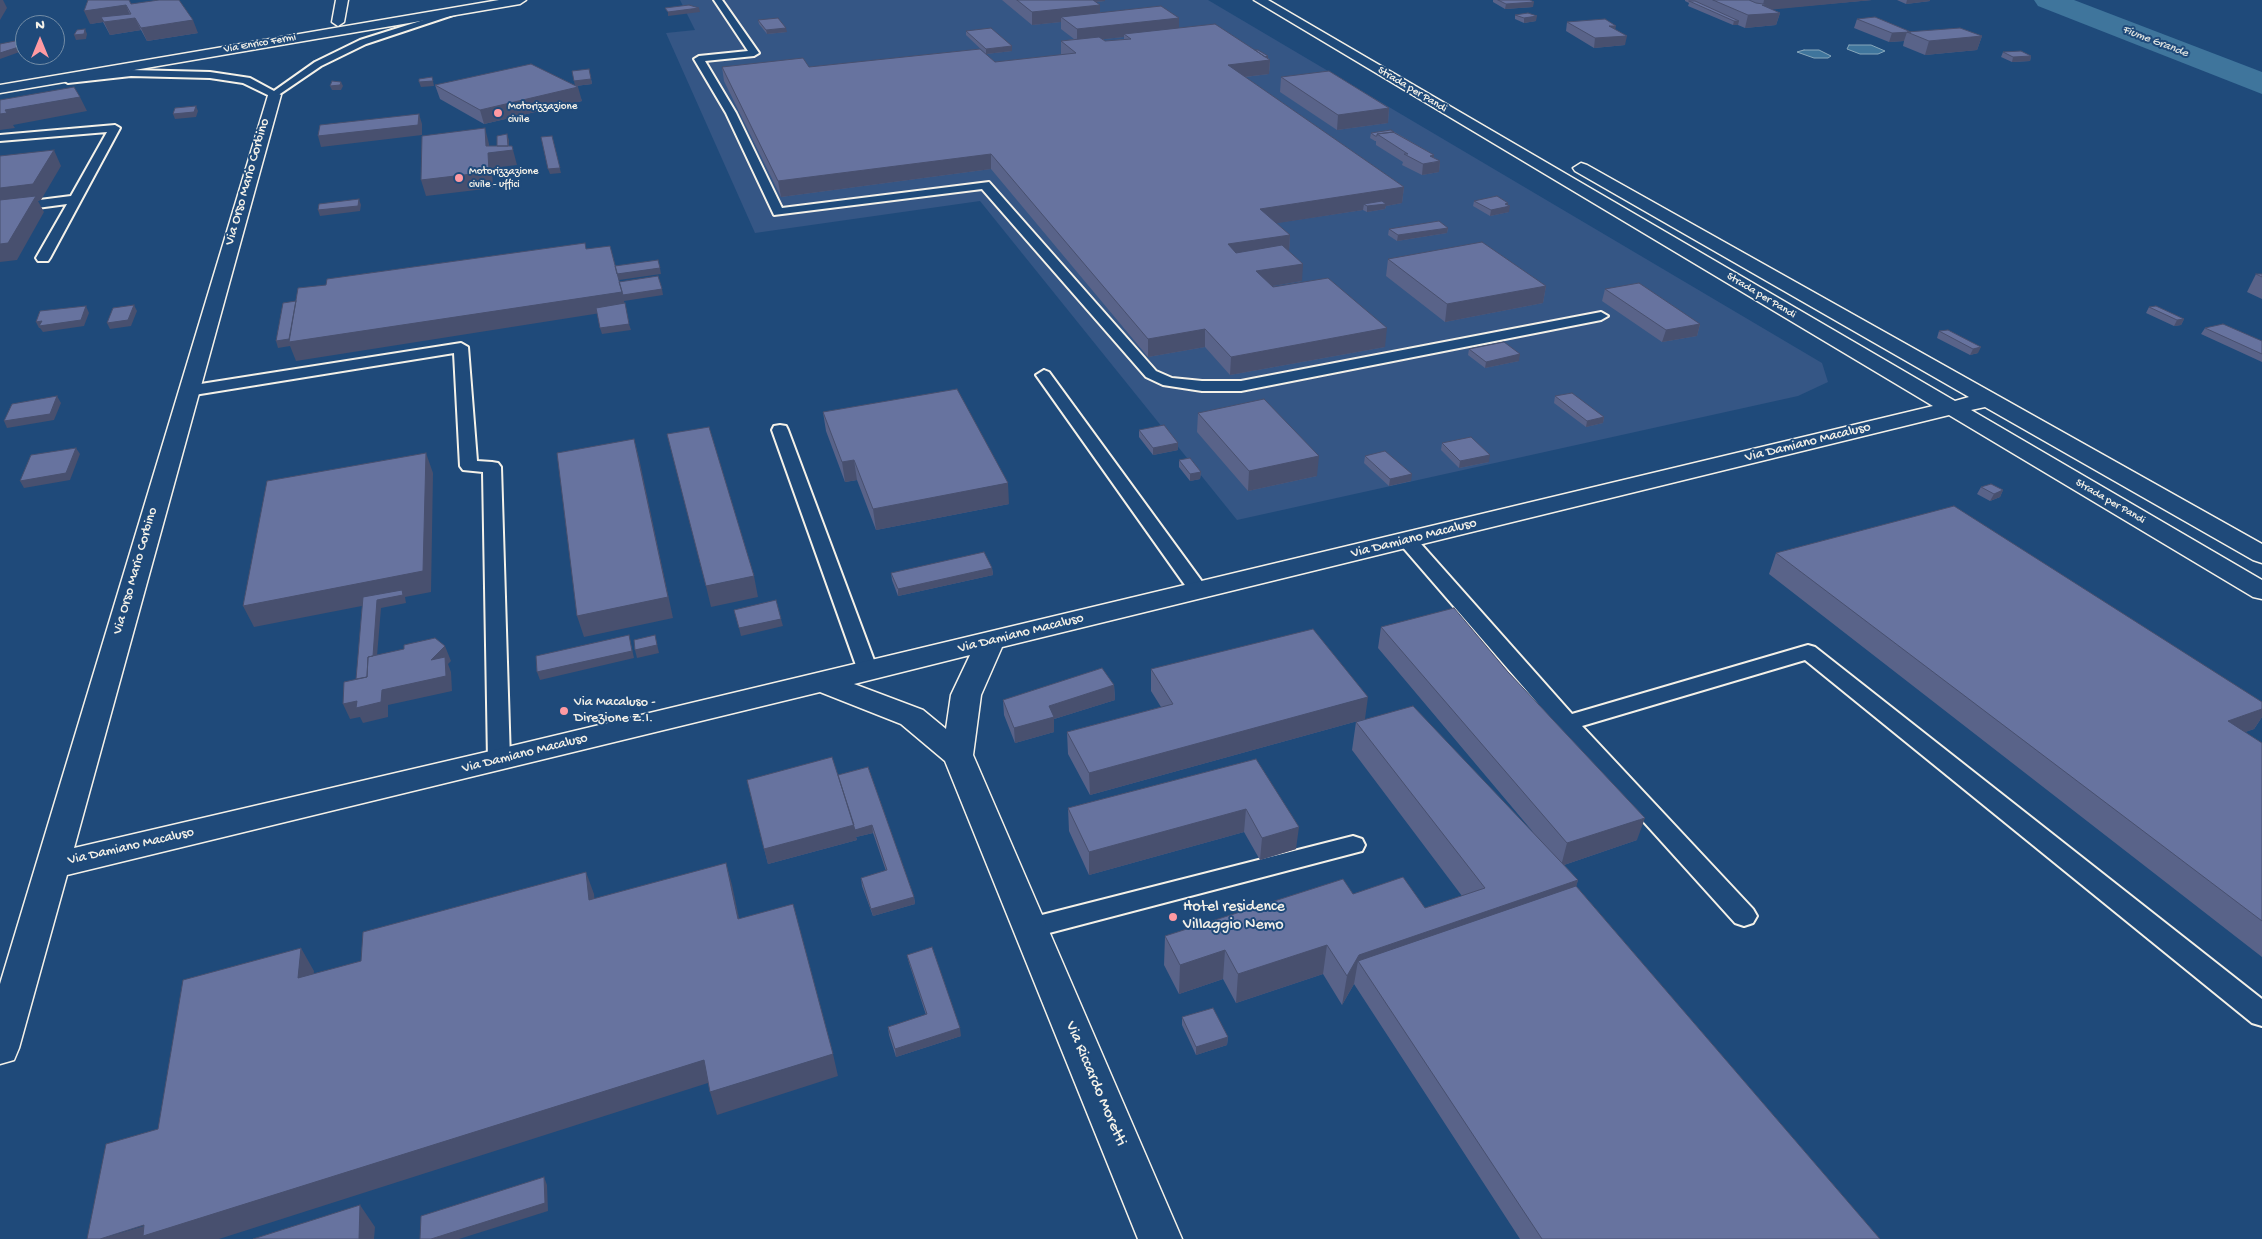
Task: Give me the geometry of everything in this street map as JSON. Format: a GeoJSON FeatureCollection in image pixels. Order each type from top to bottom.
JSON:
{"type":"FeatureCollection","features":[{"type":"Feature","properties":{"kind":"street"},"geometry":{"type":"LineString","coordinates":[[338,22],[342,0]]}},
{"type":"Feature","properties":{"kind":"street","name":"Via Enrico Fermi"},"geometry":{"type":"LineString","coordinates":[[2,86],[338,22],[468,0]]}},
{"type":"Feature","properties":{"kind":"street","name":"Via Enrico Fermi"},"geometry":{"type":"LineString","coordinates":[[2,86],[520,0]]}},
{"type":"Feature","properties":{"kind":"street","name":"Strada per Pandi"},"geometry":{"type":"LineString","coordinates":[[1260,0],[2262,592]]}},
{"type":"Feature","properties":{"kind":"street","name":"Strada per Pandi"},"geometry":{"type":"LineString","coordinates":[[1284,0],[2262,555]]}},
{"type":"Feature","properties":{"kind":"street","name":"Via Orso Mario Corbino"},"geometry":{"type":"LineString","coordinates":[[0,1048],[274,95]]}},
{"type":"Feature","properties":{"kind":"street","name":"Via Damiano Macaluso"},"geometry":{"type":"LineString","coordinates":[[52,866],[1989,400]]}},
{"type":"Feature","properties":{"kind":"street"},"geometry":{"type":"LineString","coordinates":[[958,755],[966,695],[991,641]]}},
{"type":"Feature","properties":{"kind":"street"},"geometry":{"type":"LineString","coordinates":[[822,682],[912,717],[958,755]]}},
{"type":"Feature","properties":{"kind":"street","name":"Via Riccardo Moretti"},"geometry":{"type":"LineString","coordinates":[[958,755],[1160,1239]]}},
{"type":"Feature","properties":{"kind":"lane"},"geometry":{"type":"LineString","coordinates":[[718,0],[754,53],[699,59],[731,114],[778,212],[985,185],[1151,374],[1169,382],[1202,386],[1241,386],[1601,316]]}},
{"type":"Feature","properties":{"kind":"lane"},"geometry":{"type":"LineString","coordinates":[[2,86],[104,76],[164,73],[210,75],[246,80],[274,95],[318,64],[363,42],[440,16],[507,2]]}},
{"type":"Feature","properties":{"kind":"lane"},"geometry":{"type":"LineString","coordinates":[[0,138],[115,128],[43,258]]}},
{"type":"Feature","properties":{"kind":"lane"},"geometry":{"type":"LineString","coordinates":[[0,208],[76,200]]}},
{"type":"Feature","properties":{"kind":"lane"},"geometry":{"type":"LineString","coordinates":[[188,391],[461,347],[469,466],[492,467],[499,760]]}},
{"type":"Feature","properties":{"kind":"lane"},"geometry":{"type":"LineString","coordinates":[[1044,375],[1199,591]]}},
{"type":"Feature","properties":{"kind":"lane"},"geometry":{"type":"LineString","coordinates":[[780,430],[868,671]]}},
{"type":"Feature","properties":{"kind":"lane"},"geometry":{"type":"LineString","coordinates":[[1407,540],[1567,723],[1744,916]]}},
{"type":"Feature","properties":{"kind":"lane"},"geometry":{"type":"LineString","coordinates":[[1567,723],[1808,652],[2262,1015]]}},
{"type":"Feature","properties":{"kind":"lane"},"geometry":{"type":"LineString","coordinates":[[1030,928],[1353,844]]}},
{"type":"Feature","properties":{"kind":"shaded area"},"geometry":{"type":"Polygon","coordinates":[[[680,0],[1208,0],[1822,363],[1828,382],[1798,396],[1237,520],[980,201],[755,233],[666,33],[695,30],[680,0]]]}},
{"type":"Feature","properties":{"kind":"shaded area"},"geometry":{"type":"Polygon","coordinates":[[[1849,45],[1871,45],[1885,51],[1878,54],[1860,54],[1847,49],[1849,45]]]}},
{"type":"Feature","properties":{"kind":"shaded area"},"geometry":{"type":"Polygon","coordinates":[[[1819,50],[1831,56],[1828,58],[1814,58],[1797,52],[1819,50]]]}},
{"type":"Feature","properties":{"kind":"building"},"geometry":{"type":"Polygon","coordinates":[[[88,0],[129,0],[131,4],[159,0],[179,0],[193,20],[141,28],[135,18],[104,22],[101,17],[131,14],[126,5],[84,11],[88,0]]]}},
{"type":"Feature","properties":{"kind":"building"},"geometry":{"type":"Polygon","coordinates":[[[1017,0],[1093,0],[1100,5],[1032,12],[1017,0]]]}},
{"type":"Feature","properties":{"kind":"building"},"geometry":{"type":"Polygon","coordinates":[[[1498,0],[1530,0],[1534,2],[1506,4],[1498,0]]]}},
{"type":"Feature","properties":{"kind":"building"},"geometry":{"type":"Polygon","coordinates":[[[1713,0],[1749,0],[1770,5],[1762,5],[1780,13],[1748,15],[1713,0]]]}},
{"type":"Feature","properties":{"kind":"building"},"geometry":{"type":"Polygon","coordinates":[[[1689,1],[1695,1],[1739,21],[1734,21],[1689,1]]]}},
{"type":"Feature","properties":{"kind":"building"},"geometry":{"type":"Polygon","coordinates":[[[689,5],[699,8],[668,12],[665,8],[689,5]]]}},
{"type":"Feature","properties":{"kind":"building"},"geometry":{"type":"Polygon","coordinates":[[[1161,6],[1179,18],[1077,29],[1061,17],[1161,6]]]}},
{"type":"Feature","properties":{"kind":"building"},"geometry":{"type":"Polygon","coordinates":[[[1528,13],[1537,16],[1524,18],[1515,15],[1528,13]]]}},
{"type":"Feature","properties":{"kind":"building"},"geometry":{"type":"Polygon","coordinates":[[[1875,17],[1911,32],[1892,33],[1857,19],[1875,17]]]}},
{"type":"Feature","properties":{"kind":"building"},"geometry":{"type":"Polygon","coordinates":[[[778,18],[786,28],[766,30],[758,20],[778,18]]]}},
{"type":"Feature","properties":{"kind":"building"},"geometry":{"type":"Polygon","coordinates":[[[1605,19],[1616,26],[1609,26],[1627,36],[1595,38],[1567,22],[1605,19]]]}},
{"type":"Feature","properties":{"kind":"building"},"geometry":{"type":"Polygon","coordinates":[[[1215,24],[1270,60],[1228,65],[1404,187],[1260,209],[1290,235],[1228,244],[1236,253],[1282,245],[1303,264],[1256,271],[1273,287],[1328,278],[1387,328],[1231,357],[1205,329],[1148,339],[991,154],[778,181],[722,67],[803,58],[809,67],[980,49],[995,62],[1076,53],[1061,41],[1099,37],[1105,41],[1131,39],[1124,34],[1215,24]]]}},
{"type":"Feature","properties":{"kind":"building"},"geometry":{"type":"Polygon","coordinates":[[[991,28],[1012,46],[986,49],[966,31],[991,28]]]}},
{"type":"Feature","properties":{"kind":"building"},"geometry":{"type":"Polygon","coordinates":[[[1960,28],[1982,36],[1929,41],[1907,32],[1960,28]]]}},
{"type":"Feature","properties":{"kind":"building"},"geometry":{"type":"Polygon","coordinates":[[[85,29],[84,34],[74,35],[77,30],[85,29]]]}},
{"type":"Feature","properties":{"kind":"building"},"geometry":{"type":"Polygon","coordinates":[[[15,41],[15,48],[0,53],[0,44],[15,41]]]}},
{"type":"Feature","properties":{"kind":"building"},"geometry":{"type":"Polygon","coordinates":[[[1255,50],[1258,50],[1268,56],[1265,57],[1255,50]]]}},
{"type":"Feature","properties":{"kind":"building"},"geometry":{"type":"Polygon","coordinates":[[[2021,51],[2031,56],[2013,57],[2003,52],[2021,51]]]}},
{"type":"Feature","properties":{"kind":"building"},"geometry":{"type":"Polygon","coordinates":[[[531,64],[578,87],[480,110],[435,85],[531,64]]]}},
{"type":"Feature","properties":{"kind":"building"},"geometry":{"type":"Polygon","coordinates":[[[589,69],[591,79],[574,81],[572,71],[589,69]]]}},
{"type":"Feature","properties":{"kind":"building"},"geometry":{"type":"Polygon","coordinates":[[[1329,71],[1389,108],[1338,115],[1281,77],[1329,71]]]}},
{"type":"Feature","properties":{"kind":"building"},"geometry":{"type":"Polygon","coordinates":[[[432,77],[433,81],[419,82],[419,79],[432,77]]]}},
{"type":"Feature","properties":{"kind":"building"},"geometry":{"type":"Polygon","coordinates":[[[332,81],[341,82],[340,85],[330,86],[332,81]]]}},
{"type":"Feature","properties":{"kind":"building"},"geometry":{"type":"Polygon","coordinates":[[[74,87],[80,97],[5,110],[7,113],[0,114],[0,100],[74,87]]]}},
{"type":"Feature","properties":{"kind":"building"},"geometry":{"type":"Polygon","coordinates":[[[196,106],[194,112],[173,114],[175,108],[196,106]]]}},
{"type":"Feature","properties":{"kind":"building"},"geometry":{"type":"Polygon","coordinates":[[[419,114],[418,125],[318,136],[320,125],[419,114]]]}},
{"type":"Feature","properties":{"kind":"building"},"geometry":{"type":"Polygon","coordinates":[[[485,128],[486,146],[512,146],[513,150],[488,153],[489,172],[421,180],[422,136],[485,128]]]}},
{"type":"Feature","properties":{"kind":"building"},"geometry":{"type":"Polygon","coordinates":[[[1391,130],[1394,132],[1377,134],[1377,136],[1371,133],[1391,130]]]}},
{"type":"Feature","properties":{"kind":"building"},"geometry":{"type":"Polygon","coordinates":[[[1393,132],[1434,155],[1430,156],[1440,161],[1423,164],[1404,154],[1408,154],[1377,134],[1393,132]]]}},
{"type":"Feature","properties":{"kind":"building"},"geometry":{"type":"Polygon","coordinates":[[[507,134],[508,146],[497,146],[497,136],[507,134]]]}},
{"type":"Feature","properties":{"kind":"building"},"geometry":{"type":"Polygon","coordinates":[[[552,136],[560,168],[548,169],[541,137],[552,136]]]}},
{"type":"Feature","properties":{"kind":"building"},"geometry":{"type":"Polygon","coordinates":[[[54,150],[33,184],[0,188],[0,156],[54,150]]]}},
{"type":"Feature","properties":{"kind":"building"},"geometry":{"type":"Polygon","coordinates":[[[36,196],[8,243],[0,244],[0,200],[36,196]]]}},
{"type":"Feature","properties":{"kind":"building"},"geometry":{"type":"Polygon","coordinates":[[[1497,196],[1510,206],[1491,210],[1474,201],[1497,196]]]}},
{"type":"Feature","properties":{"kind":"building"},"geometry":{"type":"Polygon","coordinates":[[[359,199],[358,206],[318,210],[319,204],[359,199]]]}},
{"type":"Feature","properties":{"kind":"building"},"geometry":{"type":"Polygon","coordinates":[[[1382,201],[1386,204],[1367,206],[1364,204],[1382,201]]]}},
{"type":"Feature","properties":{"kind":"building"},"geometry":{"type":"Polygon","coordinates":[[[1439,221],[1448,228],[1398,235],[1389,229],[1439,221]]]}},
{"type":"Feature","properties":{"kind":"building"},"geometry":{"type":"Polygon","coordinates":[[[1482,242],[1546,286],[1447,304],[1388,259],[1482,242]]]}},
{"type":"Feature","properties":{"kind":"building"},"geometry":{"type":"Polygon","coordinates":[[[585,243],[586,249],[610,246],[622,292],[289,342],[298,288],[326,285],[327,279],[585,243]]]}},
{"type":"Feature","properties":{"kind":"building"},"geometry":{"type":"Polygon","coordinates":[[[658,260],[660,268],[617,274],[615,266],[658,260]]]}},
{"type":"Feature","properties":{"kind":"building"},"geometry":{"type":"Polygon","coordinates":[[[658,276],[662,289],[623,295],[619,282],[658,276]]]}},
{"type":"Feature","properties":{"kind":"building"},"geometry":{"type":"Polygon","coordinates":[[[1639,283],[1700,324],[1666,330],[1605,289],[1639,283]]]}},
{"type":"Feature","properties":{"kind":"building"},"geometry":{"type":"Polygon","coordinates":[[[296,301],[289,339],[276,341],[283,303],[296,301]]]}},
{"type":"Feature","properties":{"kind":"building"},"geometry":{"type":"Polygon","coordinates":[[[625,303],[629,324],[600,328],[596,308],[625,303]]]}},
{"type":"Feature","properties":{"kind":"building"},"geometry":{"type":"Polygon","coordinates":[[[134,305],[128,320],[107,323],[113,308],[134,305]]]}},
{"type":"Feature","properties":{"kind":"building"},"geometry":{"type":"Polygon","coordinates":[[[86,306],[81,320],[39,326],[42,321],[36,322],[40,311],[86,306]]]}},
{"type":"Feature","properties":{"kind":"building"},"geometry":{"type":"Polygon","coordinates":[[[2156,306],[2184,319],[2177,320],[2149,307],[2156,306]]]}},
{"type":"Feature","properties":{"kind":"building"},"geometry":{"type":"Polygon","coordinates":[[[2223,324],[2262,341],[2262,354],[2205,328],[2223,324]]]}},
{"type":"Feature","properties":{"kind":"building"},"geometry":{"type":"Polygon","coordinates":[[[1948,330],[1981,347],[1973,349],[1939,331],[1948,330]]]}},
{"type":"Feature","properties":{"kind":"building"},"geometry":{"type":"Polygon","coordinates":[[[1504,342],[1520,354],[1486,362],[1469,349],[1504,342]]]}},
{"type":"Feature","properties":{"kind":"building"},"geometry":{"type":"Polygon","coordinates":[[[957,389],[1008,483],[873,509],[854,460],[842,462],[823,412],[957,389]]]}},
{"type":"Feature","properties":{"kind":"building"},"geometry":{"type":"Polygon","coordinates":[[[1572,393],[1604,417],[1587,421],[1555,396],[1572,393]]]}},
{"type":"Feature","properties":{"kind":"building"},"geometry":{"type":"Polygon","coordinates":[[[57,396],[50,414],[4,421],[12,404],[57,396]]]}},
{"type":"Feature","properties":{"kind":"building"},"geometry":{"type":"Polygon","coordinates":[[[1264,399],[1319,456],[1249,471],[1198,413],[1264,399]]]}},
{"type":"Feature","properties":{"kind":"building"},"geometry":{"type":"Polygon","coordinates":[[[1164,425],[1178,443],[1153,448],[1139,430],[1164,425]]]}},
{"type":"Feature","properties":{"kind":"building"},"geometry":{"type":"Polygon","coordinates":[[[709,427],[754,576],[706,586],[667,434],[709,427]]]}},
{"type":"Feature","properties":{"kind":"building"},"geometry":{"type":"Polygon","coordinates":[[[1471,437],[1490,455],[1460,461],[1442,443],[1471,437]]]}},
{"type":"Feature","properties":{"kind":"building"},"geometry":{"type":"Polygon","coordinates":[[[634,439],[668,597],[577,616],[557,453],[634,439]]]}},
{"type":"Feature","properties":{"kind":"building"},"geometry":{"type":"Polygon","coordinates":[[[76,448],[66,473],[20,481],[31,455],[76,448]]]}},
{"type":"Feature","properties":{"kind":"building"},"geometry":{"type":"Polygon","coordinates":[[[1385,451],[1412,474],[1390,479],[1365,456],[1385,451]]]}},
{"type":"Feature","properties":{"kind":"building"},"geometry":{"type":"Polygon","coordinates":[[[426,453],[423,571],[243,606],[267,481],[426,453]]]}},
{"type":"Feature","properties":{"kind":"building"},"geometry":{"type":"Polygon","coordinates":[[[1190,458],[1201,472],[1190,474],[1179,460],[1190,458]]]}},
{"type":"Feature","properties":{"kind":"building"},"geometry":{"type":"Polygon","coordinates":[[[1991,484],[2003,490],[1994,494],[1981,487],[1991,484]]]}},
{"type":"Feature","properties":{"kind":"building"},"geometry":{"type":"Polygon","coordinates":[[[1954,506],[2262,702],[2262,709],[2228,721],[2262,743],[2262,921],[1776,553],[1954,506]]]}},
{"type":"Feature","properties":{"kind":"building"},"geometry":{"type":"Polygon","coordinates":[[[984,552],[992,568],[898,589],[891,573],[984,552]]]}},
{"type":"Feature","properties":{"kind":"building"},"geometry":{"type":"Polygon","coordinates":[[[402,590],[403,595],[377,600],[373,656],[368,657],[367,677],[356,679],[363,597],[402,590]]]}},
{"type":"Feature","properties":{"kind":"building"},"geometry":{"type":"Polygon","coordinates":[[[776,600],[781,619],[739,628],[734,610],[776,600]]]}},
{"type":"Feature","properties":{"kind":"building"},"geometry":{"type":"Polygon","coordinates":[[[1454,608],[1508,672],[1645,818],[1567,843],[1381,627],[1454,608]]]}},
{"type":"Feature","properties":{"kind":"building"},"geometry":{"type":"Polygon","coordinates":[[[1313,629],[1368,697],[1089,773],[1067,732],[1173,704],[1151,669],[1313,629]]]}},
{"type":"Feature","properties":{"kind":"building"},"geometry":{"type":"Polygon","coordinates":[[[629,635],[632,651],[537,672],[536,656],[629,635]]]}},
{"type":"Feature","properties":{"kind":"building"},"geometry":{"type":"Polygon","coordinates":[[[655,635],[657,645],[635,650],[634,640],[655,635]]]}},
{"type":"Feature","properties":{"kind":"building"},"geometry":{"type":"Polygon","coordinates":[[[435,638],[445,646],[431,660],[445,657],[446,676],[382,690],[381,702],[356,708],[357,701],[343,704],[344,682],[367,677],[368,657],[404,649],[404,645],[435,638]]]}},
{"type":"Feature","properties":{"kind":"building"},"geometry":{"type":"Polygon","coordinates":[[[1102,668],[1114,685],[1049,706],[1054,717],[1014,728],[1003,700],[1102,668]]]}},
{"type":"Feature","properties":{"kind":"building"},"geometry":{"type":"Polygon","coordinates":[[[1413,706],[1578,880],[1359,955],[1347,976],[1327,945],[1238,974],[1225,950],[1180,965],[1165,936],[1343,879],[1353,894],[1403,877],[1425,908],[1485,888],[1356,722],[1413,706]]]}},
{"type":"Feature","properties":{"kind":"building"},"geometry":{"type":"Polygon","coordinates":[[[832,757],[854,825],[764,849],[747,780],[832,757]]]}},
{"type":"Feature","properties":{"kind":"building"},"geometry":{"type":"Polygon","coordinates":[[[1256,759],[1299,827],[1262,838],[1246,809],[1089,852],[1068,808],[1256,759]]]}},
{"type":"Feature","properties":{"kind":"building"},"geometry":{"type":"Polygon","coordinates":[[[868,767],[914,897],[871,909],[861,878],[887,870],[872,825],[855,830],[838,775],[868,767]]]}},
{"type":"Feature","properties":{"kind":"building"},"geometry":{"type":"Polygon","coordinates":[[[726,863],[738,919],[793,904],[833,1054],[710,1092],[704,1060],[143,1236],[144,1225],[100,1239],[87,1239],[106,1144],[158,1129],[183,980],[301,948],[298,978],[361,961],[363,932],[586,872],[589,900],[726,863]]]}},
{"type":"Feature","properties":{"kind":"building"},"geometry":{"type":"Polygon","coordinates":[[[1576,886],[1880,1239],[1542,1239],[1358,961],[1576,886]]]}},
{"type":"Feature","properties":{"kind":"building"},"geometry":{"type":"Polygon","coordinates":[[[932,947],[960,1028],[895,1049],[888,1027],[927,1014],[907,955],[932,947]]]}},
{"type":"Feature","properties":{"kind":"building"},"geometry":{"type":"Polygon","coordinates":[[[1213,1008],[1228,1037],[1196,1047],[1182,1017],[1213,1008]]]}},
{"type":"Feature","properties":{"kind":"building"},"geometry":{"type":"Polygon","coordinates":[[[544,1177],[545,1203],[431,1239],[420,1239],[421,1216],[544,1177]]]}},
{"type":"Feature","properties":{"kind":"building"},"geometry":{"type":"Polygon","coordinates":[[[360,1205],[359,1239],[253,1239],[360,1205]]]}},
{"type":"Feature","properties":{"kind":"waterway","name":"Fiume Grande"},"geometry":{"type":"LineString","coordinates":[[2048,0],[2262,84]]}},
{"type":"Feature","properties":{"kind":"place","name":"Motorizzazione civile"},"geometry":{"type":"Point","coordinates":[498,113]}},
{"type":"Feature","properties":{"kind":"place","name":"Motorizzazione civile - uffici"},"geometry":{"type":"Point","coordinates":[459,178]}},
{"type":"Feature","properties":{"kind":"place","name":"Via Macaluso - Direzione Z.I."},"geometry":{"type":"Point","coordinates":[564,711]}},
{"type":"Feature","properties":{"kind":"place","name":"Hotel residence Villaggio Nemo"},"geometry":{"type":"Point","coordinates":[1173,917]}}]}
